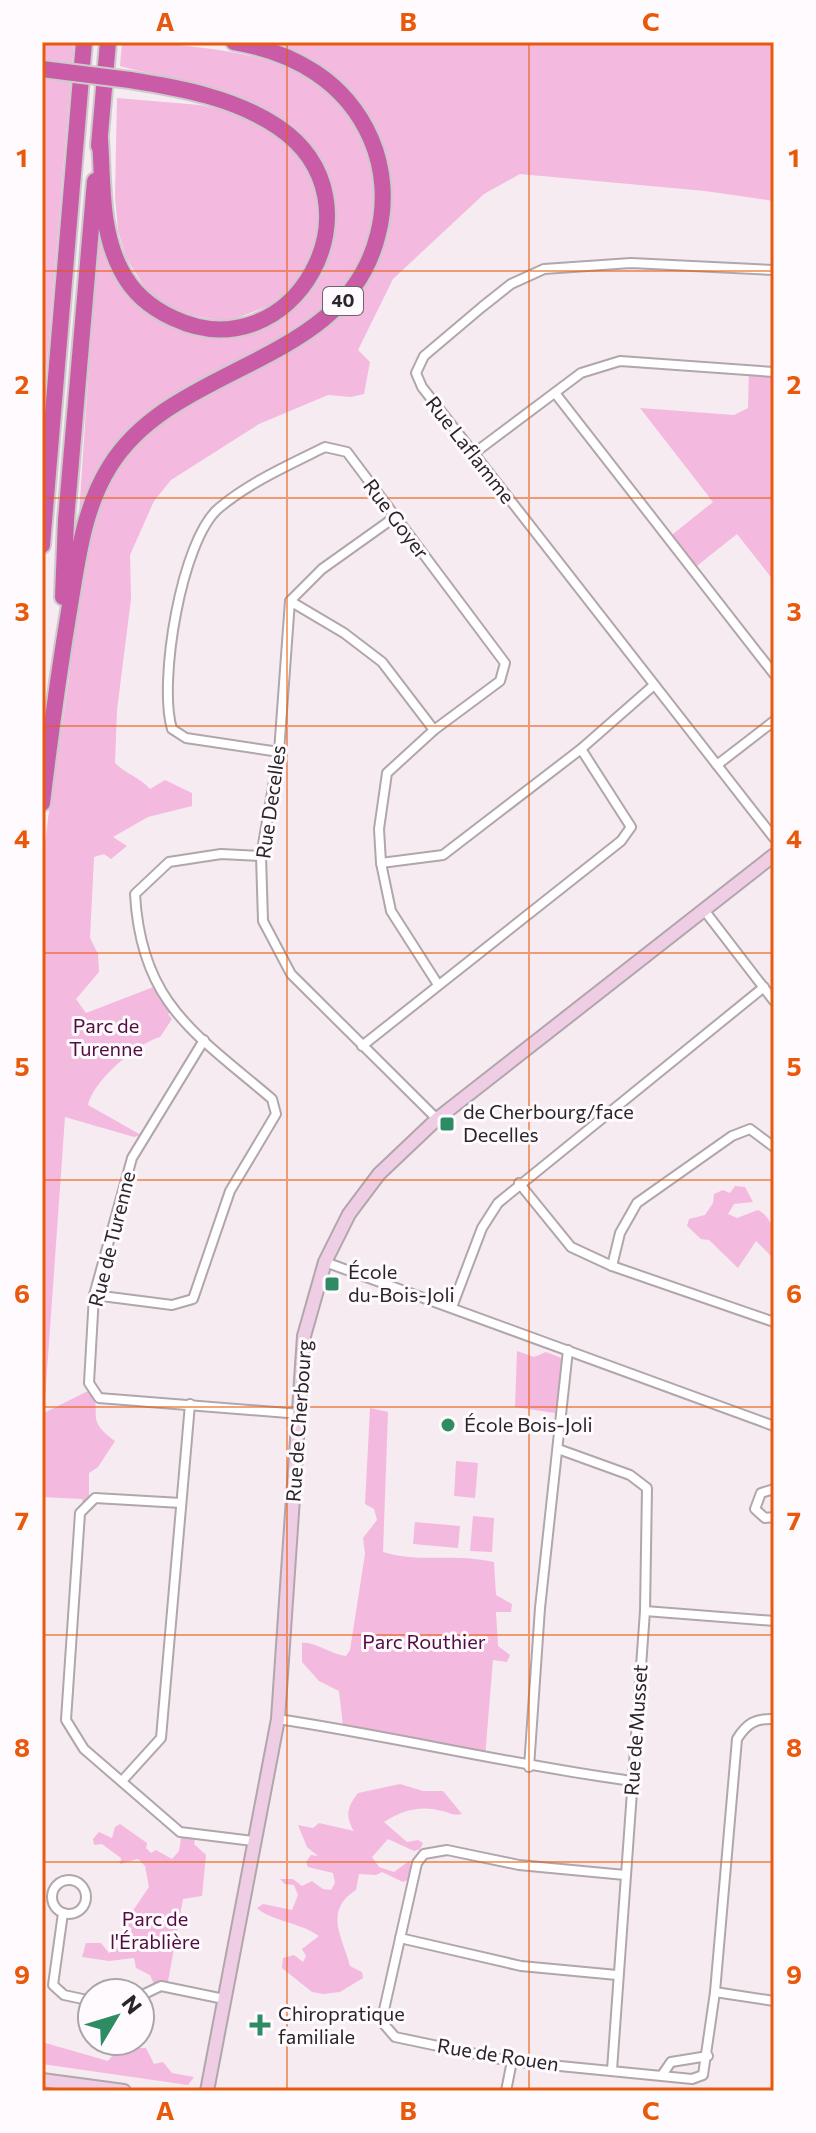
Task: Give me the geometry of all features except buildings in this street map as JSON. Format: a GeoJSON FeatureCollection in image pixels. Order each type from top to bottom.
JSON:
{"type":"FeatureCollection","features":[{"type":"Feature","properties":{"kind":"highway"},"geometry":{"type":"LineString","coordinates":[[42,545],[84,42]]}},
{"type":"Feature","properties":{"kind":"highway"},"geometry":{"type":"LineString","coordinates":[[61,658],[66,520],[108,42]]}},
{"type":"Feature","properties":{"kind":"highway","name":"40"},"geometry":{"type":"LineString","coordinates":[[42,803],[61,658],[86,521],[100,484],[119,453],[160,414],[286,345],[323,320],[356,285],[377,238],[382,202],[381,176],[372,142],[355,111],[331,83],[301,63],[269,50],[234,42]]}},
{"type":"Feature","properties":{"kind":"highway"},"geometry":{"type":"LineString","coordinates":[[42,69],[130,80],[234,105],[277,127],[302,147],[320,178],[327,210],[325,244],[309,281],[275,312],[235,327],[191,325],[152,306],[129,283],[112,249],[105,222],[100,139]]}},
{"type":"Feature","properties":{"kind":"street","name":"Rue Laflamme"},"geometry":{"type":"LineString","coordinates":[[774,270],[631,263],[544,269],[511,284],[424,356],[416,373],[422,387],[473,454],[774,838]]}},
{"type":"Feature","properties":{"kind":"street"},"geometry":{"type":"LineString","coordinates":[[473,454],[581,373],[620,361],[774,372]]}},
{"type":"Feature","properties":{"kind":"street"},"geometry":{"type":"LineString","coordinates":[[555,393],[774,674]]}},
{"type":"Feature","properties":{"kind":"street","name":"Rue Goyer"},"geometry":{"type":"LineString","coordinates":[[279,752],[186,738],[172,729],[168,654],[199,534],[217,509],[265,477],[325,447],[347,452],[505,663],[500,681],[434,730],[387,773],[379,829],[381,863],[391,911],[437,983]]}},
{"type":"Feature","properties":{"kind":"street"},"geometry":{"type":"LineString","coordinates":[[395,517],[322,569],[290,601],[344,633],[382,662],[434,730]]}},
{"type":"Feature","properties":{"kind":"street","name":"Rue Decelles"},"geometry":{"type":"LineString","coordinates":[[290,601],[279,752],[261,856],[263,921],[291,974],[437,1119]]}},
{"type":"Feature","properties":{"kind":"street"},"geometry":{"type":"LineString","coordinates":[[381,863],[443,855],[581,749],[654,685]]}},
{"type":"Feature","properties":{"kind":"street"},"geometry":{"type":"LineString","coordinates":[[717,765],[774,721]]}},
{"type":"Feature","properties":{"kind":"street"},"geometry":{"type":"LineString","coordinates":[[362,1046],[437,983],[621,841],[631,827],[581,749]]}},
{"type":"Feature","properties":{"kind":"street"},"geometry":{"type":"LineString","coordinates":[[94,1295],[172,1305],[193,1299],[230,1191],[276,1114],[272,1099],[186,1028],[155,985],[135,894],[169,862],[221,854],[261,856]]}},
{"type":"Feature","properties":{"kind":"street","name":"Rue de Cherbourg"},"geometry":{"type":"LineString","coordinates":[[207,2091],[278,1719],[304,1336],[325,1262],[349,1214],[379,1174],[437,1119],[774,855]]}},
{"type":"Feature","properties":{"kind":"street"},"geometry":{"type":"LineString","coordinates":[[704,910],[774,1001]]}},
{"type":"Feature","properties":{"kind":"street"},"geometry":{"type":"LineString","coordinates":[[452,1307],[482,1228],[498,1203],[764,987]]}},
{"type":"Feature","properties":{"kind":"street","name":"Rue de Turenne"},"geometry":{"type":"LineString","coordinates":[[204,1040],[132,1158],[94,1295],[89,1383],[99,1398],[300,1414]]}},
{"type":"Feature","properties":{"kind":"street"},"geometry":{"type":"LineString","coordinates":[[612,1266],[620,1233],[637,1203],[732,1136],[750,1129],[774,1147]]}},
{"type":"Feature","properties":{"kind":"street"},"geometry":{"type":"LineString","coordinates":[[519,1183],[571,1247],[612,1266],[774,1322]]}},
{"type":"Feature","properties":{"kind":"street"},"geometry":{"type":"LineString","coordinates":[[325,1262],[774,1426]]}},
{"type":"Feature","properties":{"kind":"street"},"geometry":{"type":"LineString","coordinates":[[529,1767],[540,1608],[568,1350]]}},
{"type":"Feature","properties":{"kind":"street"},"geometry":{"type":"LineString","coordinates":[[122,1781],[161,1738],[190,1404]]}},
{"type":"Feature","properties":{"kind":"street","name":"Rue de Musset"},"geometry":{"type":"LineString","coordinates":[[558,1449],[630,1475],[647,1488],[645,1611],[612,2070]]}},
{"type":"Feature","properties":{"kind":"street"},"geometry":{"type":"LineString","coordinates":[[774,1489],[761,1493],[755,1509],[765,1518],[774,1517]]}},
{"type":"Feature","properties":{"kind":"street"},"geometry":{"type":"LineString","coordinates":[[181,1503],[95,1498],[80,1513],[66,1720],[84,1749],[180,1832],[253,1841]]}},
{"type":"Feature","properties":{"kind":"street"},"geometry":{"type":"LineString","coordinates":[[645,1611],[774,1621]]}},
{"type":"Feature","properties":{"kind":"street"},"geometry":{"type":"LineString","coordinates":[[662,2075],[671,2062],[708,2056],[737,1739],[745,1726],[758,1718],[774,1719]]}},
{"type":"Feature","properties":{"kind":"street"},"geometry":{"type":"LineString","coordinates":[[278,1719],[398,1737],[529,1767],[632,1781]]}},
{"type":"Feature","properties":{"kind":"street","name":"Rue de Rouen"},"geometry":{"type":"LineString","coordinates":[[625,1875],[519,1865],[434,1850],[424,1854],[417,1863],[384,2010],[387,2031],[395,2037],[512,2061],[698,2078],[707,2071],[708,2056]]}},
{"type":"Feature","properties":{"kind":"street"},"geometry":{"type":"LineString","coordinates":[[63,1881],[74,1881],[83,1887],[85,1903],[78,1911],[63,1913],[54,1906],[52,1894],[63,1881]]}},
{"type":"Feature","properties":{"kind":"street"},"geometry":{"type":"LineString","coordinates":[[63,1913],[53,1985],[64,1995],[76,1998]]}},
{"type":"Feature","properties":{"kind":"street"},"geometry":{"type":"LineString","coordinates":[[400,1938],[521,1966],[617,1975]]}},
{"type":"Feature","properties":{"kind":"street"},"geometry":{"type":"LineString","coordinates":[[156,1988],[161,1986],[224,1999]]}},
{"type":"Feature","properties":{"kind":"street"},"geometry":{"type":"LineString","coordinates":[[715,1992],[774,2001]]}},
{"type":"Feature","properties":{"kind":"street"},"geometry":{"type":"LineString","coordinates":[[506,2091],[512,2061]]}},
{"type":"Feature","properties":{"kind":"street"},"geometry":{"type":"LineString","coordinates":[[42,2080],[124,2091]]}},
{"type":"Feature","properties":{"kind":"green space"},"geometry":{"type":"Polygon","coordinates":[[[42,42],[74,42],[42,423],[42,42]]]}},
{"type":"Feature","properties":{"kind":"green space"},"geometry":{"type":"Polygon","coordinates":[[[151,42],[214,49],[278,63],[307,76],[333,93],[353,116],[366,147],[374,208],[366,255],[343,291],[309,321],[179,392],[138,420],[112,452],[82,514],[79,514],[98,231],[101,230],[110,258],[181,327],[249,321],[283,314],[304,299],[320,279],[334,229],[333,203],[327,177],[316,154],[300,135],[281,120],[238,98],[120,66],[122,43],[151,42]]]}},
{"type":"Feature","properties":{"kind":"green space","name":"Parc de Turenne"},"geometry":{"type":"Polygon","coordinates":[[[275,42],[774,42],[774,201],[705,191],[520,174],[484,194],[393,279],[358,350],[370,362],[364,394],[351,397],[328,395],[259,424],[171,480],[154,501],[130,555],[131,599],[117,710],[115,763],[150,789],[165,780],[192,793],[192,806],[148,817],[113,837],[127,846],[111,859],[104,854],[94,857],[90,938],[98,954],[99,972],[76,999],[86,1013],[156,986],[173,1009],[168,1014],[172,1019],[160,1037],[117,1064],[98,1085],[88,1105],[141,1135],[134,1137],[65,1117],[44,1413],[92,1389],[97,1422],[115,1441],[98,1467],[89,1473],[89,1504],[84,1508],[82,1499],[42,1497],[40,953],[47,826],[87,553],[110,484],[137,447],[171,418],[291,351],[328,326],[359,295],[381,254],[390,217],[389,168],[370,117],[329,72],[275,42]]]}},
{"type":"Feature","properties":{"kind":"green space"},"geometry":{"type":"Polygon","coordinates":[[[117,98],[200,105],[237,113],[277,133],[305,159],[321,196],[320,227],[307,273],[276,303],[227,322],[175,312],[149,294],[126,258],[118,231],[115,196],[117,98]]]}},
{"type":"Feature","properties":{"kind":"green space"},"geometry":{"type":"Polygon","coordinates":[[[749,370],[774,372],[774,581],[737,534],[693,569],[668,538],[713,502],[640,408],[734,415],[748,408],[749,370]]]}},
{"type":"Feature","properties":{"kind":"green space"},"geometry":{"type":"Polygon","coordinates":[[[735,1186],[745,1187],[753,1202],[734,1204],[728,1214],[737,1218],[758,1210],[764,1214],[773,1231],[774,1259],[756,1241],[738,1268],[709,1240],[701,1239],[687,1226],[689,1219],[705,1215],[713,1203],[714,1194],[723,1190],[730,1193],[735,1186]]]}},
{"type":"Feature","properties":{"kind":"green space"},"geometry":{"type":"Polygon","coordinates":[[[517,1351],[534,1357],[546,1352],[564,1359],[555,1413],[515,1407],[517,1351]]]}},
{"type":"Feature","properties":{"kind":"green space","name":"Parc Routhier"},"geometry":{"type":"Polygon","coordinates":[[[370,1408],[388,1412],[383,1552],[409,1557],[494,1562],[496,1595],[512,1604],[511,1612],[496,1612],[498,1646],[510,1655],[507,1662],[493,1660],[485,1757],[347,1730],[343,1726],[339,1691],[319,1681],[302,1662],[302,1643],[346,1656],[350,1650],[365,1554],[363,1538],[377,1520],[374,1509],[365,1504],[370,1408]]]}},
{"type":"Feature","properties":{"kind":"green space"},"geometry":{"type":"Polygon","coordinates":[[[456,1461],[478,1463],[475,1498],[454,1496],[456,1461]]]}},
{"type":"Feature","properties":{"kind":"green space"},"geometry":{"type":"Polygon","coordinates":[[[473,1516],[494,1518],[492,1552],[470,1551],[473,1516]]]}},
{"type":"Feature","properties":{"kind":"green space"},"geometry":{"type":"Polygon","coordinates":[[[415,1522],[460,1526],[458,1548],[413,1544],[415,1522]]]}},
{"type":"Feature","properties":{"kind":"green space"},"geometry":{"type":"Polygon","coordinates":[[[400,1784],[423,1791],[443,1791],[462,1814],[419,1809],[398,1814],[384,1822],[407,1842],[418,1840],[423,1843],[420,1849],[414,1851],[388,1839],[372,1857],[379,1867],[394,1872],[409,1861],[412,1868],[409,1879],[403,1882],[382,1872],[376,1875],[359,1874],[356,1890],[340,1907],[338,1925],[350,1966],[362,1972],[363,1978],[340,1992],[312,1992],[282,1968],[283,1958],[294,1955],[303,1962],[306,1956],[302,1949],[319,1936],[257,1908],[263,1904],[292,1910],[298,1895],[294,1885],[285,1884],[280,1879],[293,1879],[302,1886],[312,1881],[323,1889],[331,1890],[335,1883],[333,1873],[308,1867],[306,1862],[311,1855],[318,1856],[307,1847],[298,1825],[313,1828],[319,1823],[354,1831],[348,1812],[358,1793],[400,1784]]]}},
{"type":"Feature","properties":{"kind":"green space","name":"Parc de l'Érablière"},"geometry":{"type":"Polygon","coordinates":[[[120,1824],[147,1843],[146,1848],[151,1853],[156,1850],[172,1859],[179,1851],[182,1833],[196,1834],[194,1844],[206,1855],[202,1896],[183,1899],[167,1987],[156,1986],[156,1977],[136,1968],[134,1958],[109,1961],[82,1957],[86,1943],[101,1943],[109,1953],[123,1944],[130,1915],[149,1887],[145,1866],[138,1859],[120,1864],[121,1858],[102,1844],[94,1845],[93,1839],[99,1832],[112,1838],[115,1827],[120,1824]]]}},
{"type":"Feature","properties":{"kind":"green space"},"geometry":{"type":"Polygon","coordinates":[[[42,2042],[76,2052],[76,2057],[108,2061],[111,2057],[150,2057],[154,2064],[163,2062],[172,2073],[194,2077],[188,2085],[42,2064],[42,2042]]]}},
{"type":"Feature","properties":{"kind":"place","name":"de Cherbourg/face Decelles"},"geometry":{"type":"Point","coordinates":[447,1124]}},
{"type":"Feature","properties":{"kind":"place","name":"École du-Bois-Joli"},"geometry":{"type":"Point","coordinates":[332,1284]}},
{"type":"Feature","properties":{"kind":"place","name":"École Bois-Joli"},"geometry":{"type":"Point","coordinates":[448,1425]}},
{"type":"Feature","properties":{"kind":"place","name":"Chiropratique familiale"},"geometry":{"type":"Point","coordinates":[260,2025]}}]}
